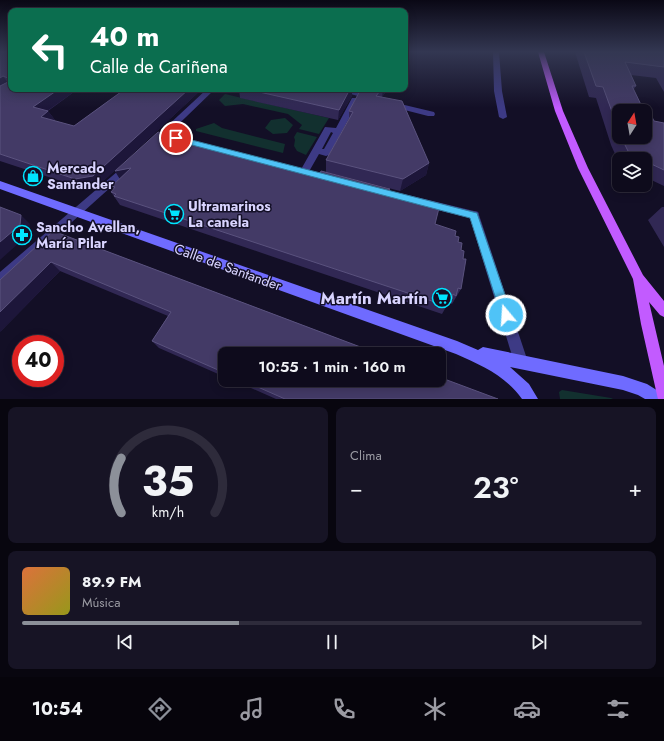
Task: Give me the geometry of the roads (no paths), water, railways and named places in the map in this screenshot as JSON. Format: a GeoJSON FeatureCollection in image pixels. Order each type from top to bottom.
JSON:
{"type":"FeatureCollection","features":[{"type":"Feature","properties":{"kind":"main road"},"geometry":{"type":"LineString","coordinates":[[547,71],[554,97],[571,141],[595,194],[639,279],[664,310]]}},
{"type":"Feature","properties":{"kind":"main road","name":"Calle de Santander"},"geometry":{"type":"LineString","coordinates":[[0,185],[457,348],[499,366],[520,385],[531,399]]}},
{"type":"Feature","properties":{"kind":"main road"},"geometry":{"type":"LineString","coordinates":[[639,279],[646,324],[664,395]]}},
{"type":"Feature","properties":{"kind":"main road","name":"Calle de Santander"},"geometry":{"type":"LineString","coordinates":[[457,348],[623,383],[642,389],[658,399]]}},
{"type":"Feature","properties":{"kind":"street"},"geometry":{"type":"LineString","coordinates":[[497,71],[498,91],[503,117]]}},
{"type":"Feature","properties":{"kind":"street"},"geometry":{"type":"LineString","coordinates":[[146,150],[208,92]]}},
{"type":"Feature","properties":{"kind":"street"},"geometry":{"type":"LineString","coordinates":[[348,92],[431,114]]}},
{"type":"Feature","properties":{"kind":"street"},"geometry":{"type":"LineString","coordinates":[[304,173],[328,129],[338,131],[358,95]]}},
{"type":"Feature","properties":{"kind":"street"},"geometry":{"type":"LineString","coordinates":[[163,135],[176,138]]}},
{"type":"Feature","properties":{"kind":"street"},"geometry":{"type":"LineString","coordinates":[[0,279],[50,234],[78,213],[134,161]]}},
{"type":"Feature","properties":{"kind":"street"},"geometry":{"type":"LineString","coordinates":[[373,190],[474,215],[521,362]]}},
{"type":"Feature","properties":{"kind":"place","name":"Mercado Santander"},"geometry":{"type":"Point","coordinates":[33,176]}},
{"type":"Feature","properties":{"kind":"place","name":"Ultramarinos La canela"},"geometry":{"type":"Point","coordinates":[174,214]}},
{"type":"Feature","properties":{"kind":"place","name":"Sancho Avellan, María Pilar"},"geometry":{"type":"Point","coordinates":[22,235]}},
{"type":"Feature","properties":{"kind":"place","name":"Martín Martín"},"geometry":{"type":"Point","coordinates":[442,298]}}]}
